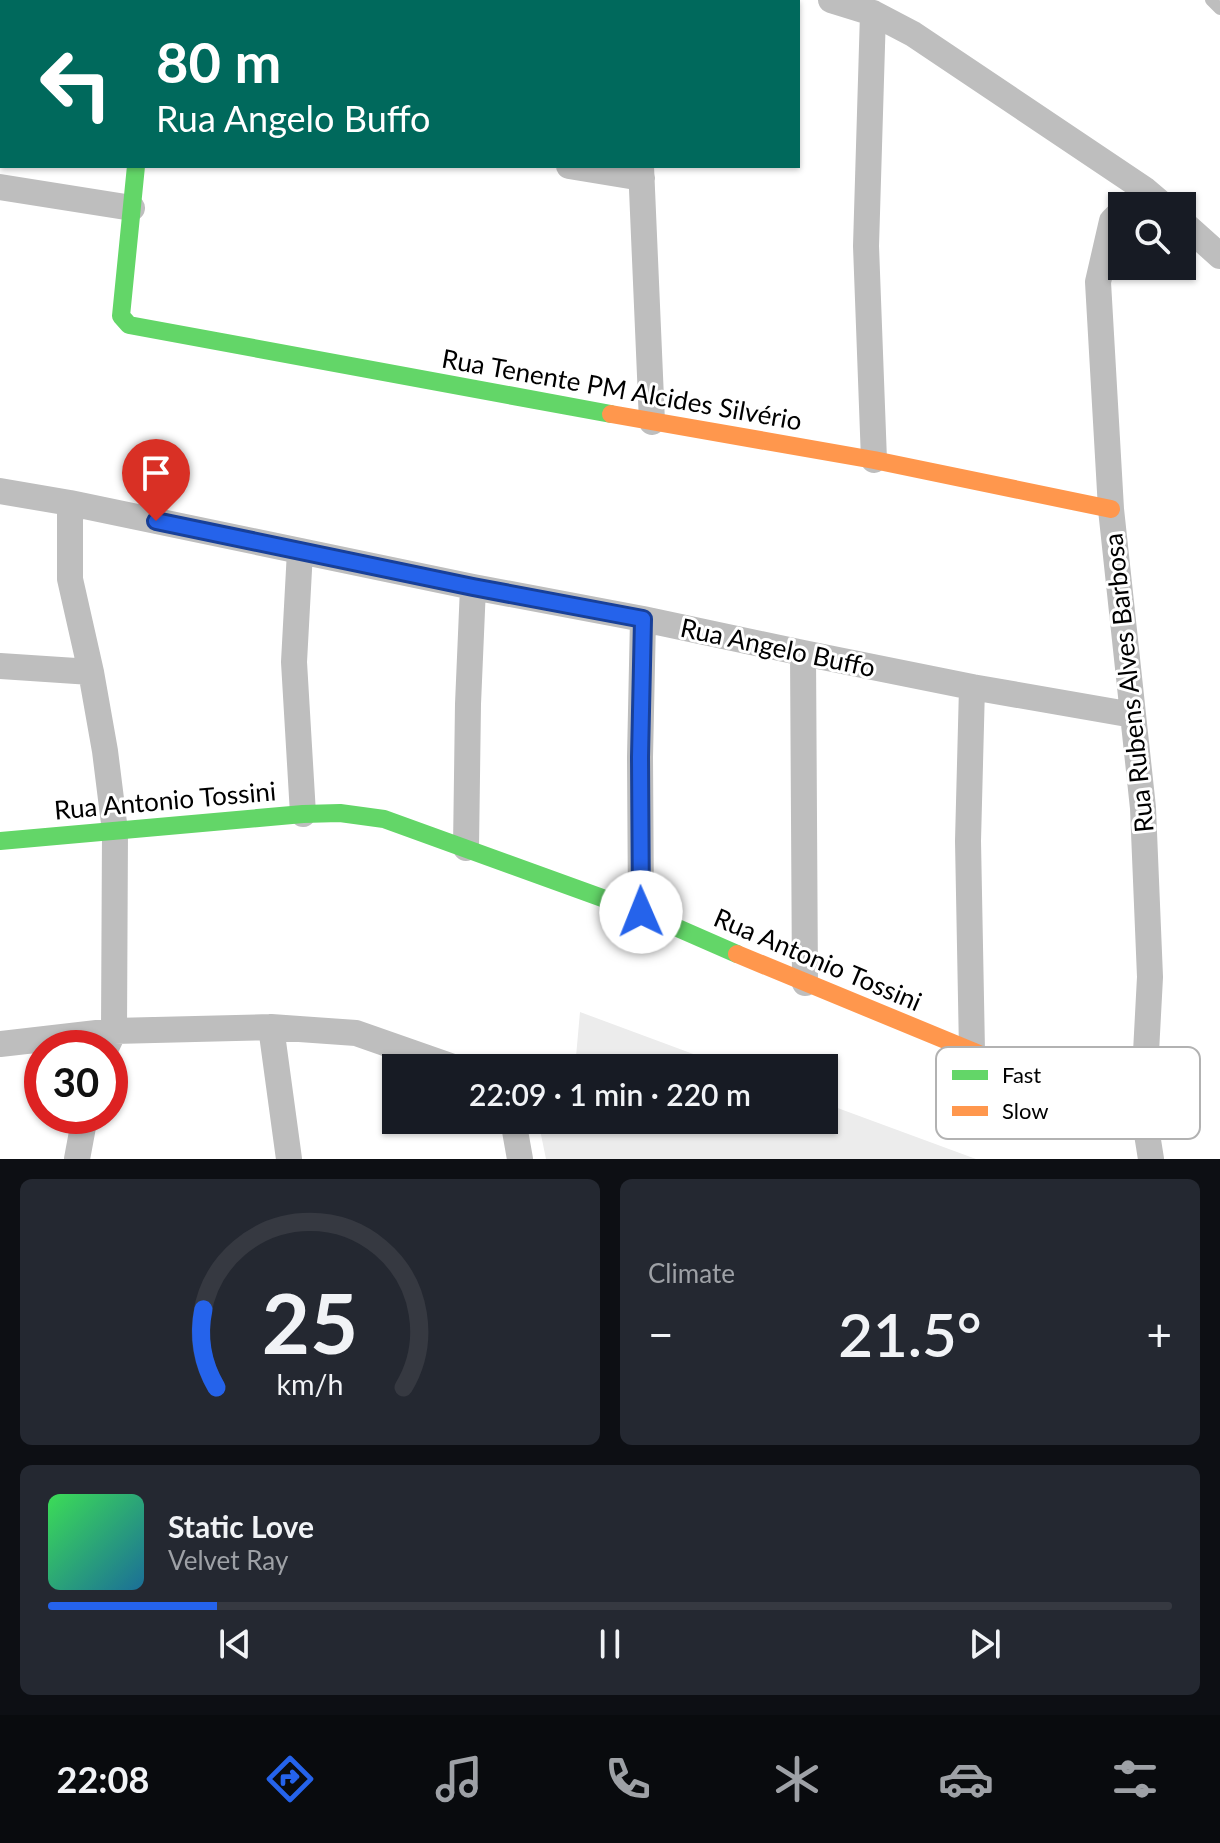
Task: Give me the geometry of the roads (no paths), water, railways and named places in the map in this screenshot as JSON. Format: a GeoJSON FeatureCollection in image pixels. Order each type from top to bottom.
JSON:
{"type":"FeatureCollection","features":[{"type":"Feature","properties":{"kind":"street"},"geometry":{"type":"LineString","coordinates":[[831,0],[873,13],[913,34],[1134,192]]}},
{"type":"Feature","properties":{"kind":"street"},"geometry":{"type":"LineString","coordinates":[[873,13],[866,246],[874,460]]}},
{"type":"Feature","properties":{"kind":"street"},"geometry":{"type":"LineString","coordinates":[[0,187],[132,208],[136,168]]}},
{"type":"Feature","properties":{"kind":"street"},"geometry":{"type":"LineString","coordinates":[[593,168],[642,172],[652,422]]}},
{"type":"Feature","properties":{"kind":"street","name":"Rua Tenente PM Alcides Silvério"},"geometry":{"type":"LineString","coordinates":[[132,208],[121,316],[134,326],[874,460],[1111,509]]}},
{"type":"Feature","properties":{"kind":"street"},"geometry":{"type":"LineString","coordinates":[[1196,235],[1220,256]]}},
{"type":"Feature","properties":{"kind":"street","name":"Rua Rubens Alves Barbosa"},"geometry":{"type":"LineString","coordinates":[[1108,238],[1098,282],[1111,509],[1143,808],[1150,977],[1146,1047]]}},
{"type":"Feature","properties":{"kind":"street","name":"Rua Angelo Buffo"},"geometry":{"type":"LineString","coordinates":[[0,491],[972,687],[1133,715]]}},
{"type":"Feature","properties":{"kind":"street"},"geometry":{"type":"LineString","coordinates":[[70,503],[70,579],[91,672],[115,831],[110,1030]]}},
{"type":"Feature","properties":{"kind":"street"},"geometry":{"type":"LineString","coordinates":[[300,551],[294,662],[303,814]]}},
{"type":"Feature","properties":{"kind":"street"},"geometry":{"type":"LineString","coordinates":[[466,848],[473,587]]}},
{"type":"Feature","properties":{"kind":"street"},"geometry":{"type":"LineString","coordinates":[[641,912],[643,619]]}},
{"type":"Feature","properties":{"kind":"street"},"geometry":{"type":"LineString","coordinates":[[803,653],[805,983]]}},
{"type":"Feature","properties":{"kind":"street"},"geometry":{"type":"LineString","coordinates":[[0,666],[91,672]]}},
{"type":"Feature","properties":{"kind":"street"},"geometry":{"type":"LineString","coordinates":[[972,687],[968,841],[972,1047]]}},
{"type":"Feature","properties":{"kind":"street","name":"Rua Antonio Tossini"},"geometry":{"type":"LineString","coordinates":[[0,841],[303,814],[340,813],[384,819],[641,912],[962,1047]]}},
{"type":"Feature","properties":{"kind":"street"},"geometry":{"type":"LineString","coordinates":[[271,1027],[289,1159]]}},
{"type":"Feature","properties":{"kind":"street"},"geometry":{"type":"LineString","coordinates":[[128,1038],[271,1027],[356,1033],[418,1054]]}},
{"type":"Feature","properties":{"kind":"street"},"geometry":{"type":"LineString","coordinates":[[0,1044],[24,1043]]}},
{"type":"Feature","properties":{"kind":"street"},"geometry":{"type":"LineString","coordinates":[[77,1159],[82,1134]]}},
{"type":"Feature","properties":{"kind":"street"},"geometry":{"type":"LineString","coordinates":[[516,1134],[520,1159]]}},
{"type":"Feature","properties":{"kind":"street","name":"Rua Rubens Alves Barbosa"},"geometry":{"type":"LineString","coordinates":[[1148,1139],[1151,1159]]}},
{"type":"Feature","properties":{"kind":"lane"},"geometry":{"type":"LineString","coordinates":[[1211,0],[1220,9]]}}]}
